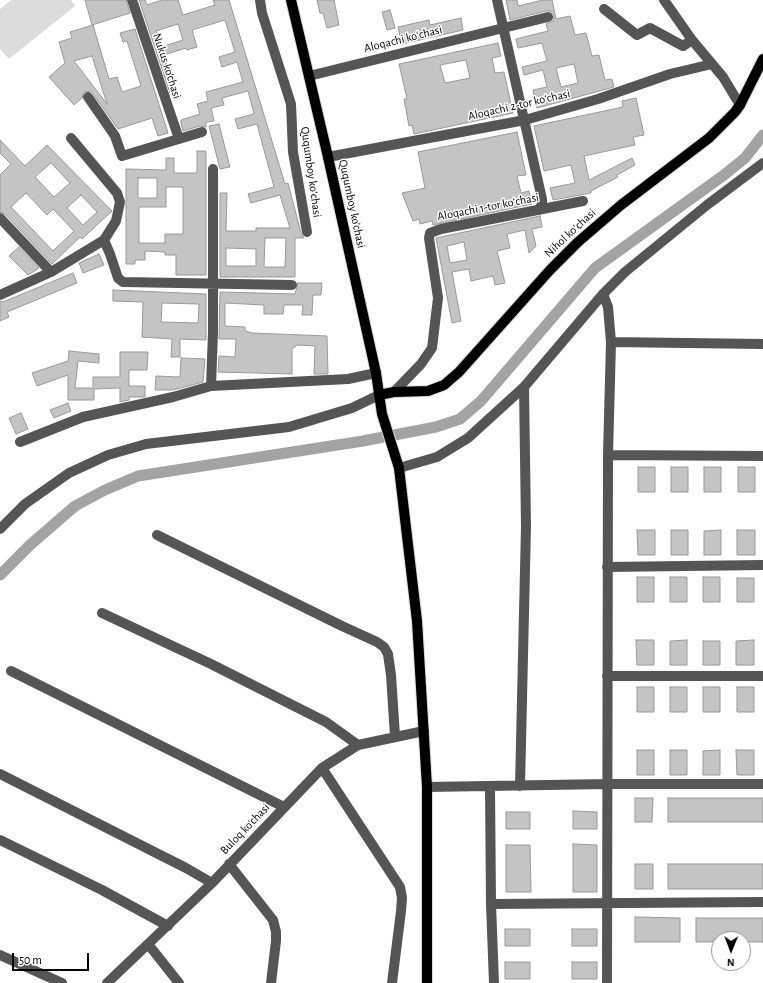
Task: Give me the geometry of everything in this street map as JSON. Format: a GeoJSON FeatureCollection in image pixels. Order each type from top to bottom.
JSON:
{"type":"FeatureCollection","features":[{"type":"Feature","properties":{"kind":"main road","name":"Ququmboy ko'chasi"},"geometry":{"type":"LineString","coordinates":[[291,0],[328,157],[376,374],[382,414],[396,454],[399,468],[416,621],[424,731],[427,788],[427,983]]}},
{"type":"Feature","properties":{"kind":"main road","name":"Nihol koʻchasi"},"geometry":{"type":"LineString","coordinates":[[379,395],[394,392],[428,391],[444,384],[459,372],[550,270],[578,242],[621,205],[709,138],[740,105],[763,59]]}},
{"type":"Feature","properties":{"kind":"street","name":"Nukus ko'chasi"},"geometry":{"type":"LineString","coordinates":[[132,0],[179,139]]}},
{"type":"Feature","properties":{"kind":"street","name":"Ququmboy koʻchasi"},"geometry":{"type":"LineString","coordinates":[[260,0],[262,13],[291,104],[293,152],[307,232]]}},
{"type":"Feature","properties":{"kind":"street"},"geometry":{"type":"LineString","coordinates":[[497,0],[542,199],[542,204],[538,210]]}},
{"type":"Feature","properties":{"kind":"street"},"geometry":{"type":"LineString","coordinates":[[664,0],[692,40],[712,64],[740,105]]}},
{"type":"Feature","properties":{"kind":"street"},"geometry":{"type":"LineString","coordinates":[[604,9],[637,35],[650,28],[683,46],[692,40]]}},
{"type":"Feature","properties":{"kind":"street","name":"Aloqachi koʻchasi"},"geometry":{"type":"LineString","coordinates":[[309,76],[548,17]]}},
{"type":"Feature","properties":{"kind":"street","name":"Aloqachi 2-tor koʻchasi"},"geometry":{"type":"LineString","coordinates":[[328,157],[525,120],[598,99],[670,74],[712,64]]}},
{"type":"Feature","properties":{"kind":"street"},"geometry":{"type":"LineString","coordinates":[[88,97],[116,136],[122,156],[202,132]]}},
{"type":"Feature","properties":{"kind":"street"},"geometry":{"type":"LineString","coordinates":[[0,295],[51,272],[104,240],[118,217],[120,202],[117,193],[71,138]]}},
{"type":"Feature","properties":{"kind":"street"},"geometry":{"type":"LineString","coordinates":[[399,468],[438,457],[468,438],[524,387],[603,294],[625,272],[707,205],[763,163]]}},
{"type":"Feature","properties":{"kind":"street"},"geometry":{"type":"LineString","coordinates":[[211,386],[213,332],[213,169]]}},
{"type":"Feature","properties":{"kind":"street","name":"Aloqachi 1-tor koʻchasi"},"geometry":{"type":"LineString","coordinates":[[394,392],[421,364],[432,348],[438,298],[429,238],[430,234],[441,229],[582,201]]}},
{"type":"Feature","properties":{"kind":"street"},"geometry":{"type":"LineString","coordinates":[[0,218],[51,272]]}},
{"type":"Feature","properties":{"kind":"street"},"geometry":{"type":"LineString","coordinates":[[104,240],[118,278],[123,282],[292,285]]}},
{"type":"Feature","properties":{"kind":"street"},"geometry":{"type":"LineString","coordinates":[[603,294],[608,307],[611,342],[607,567],[607,983]]}},
{"type":"Feature","properties":{"kind":"street"},"geometry":{"type":"LineString","coordinates":[[611,342],[763,344]]}},
{"type":"Feature","properties":{"kind":"street"},"geometry":{"type":"LineString","coordinates":[[20,442],[83,417],[173,397],[211,386],[348,380],[376,374]]}},
{"type":"Feature","properties":{"kind":"street"},"geometry":{"type":"LineString","coordinates":[[520,786],[526,526],[524,387]]}},
{"type":"Feature","properties":{"kind":"street"},"geometry":{"type":"LineString","coordinates":[[0,529],[25,504],[69,473],[108,455],[146,444],[289,427],[352,408],[379,395]]}},
{"type":"Feature","properties":{"kind":"street"},"geometry":{"type":"LineString","coordinates":[[608,455],[763,456]]}},
{"type":"Feature","properties":{"kind":"street"},"geometry":{"type":"LineString","coordinates":[[157,535],[377,642],[384,647],[388,654],[391,675],[395,736]]}},
{"type":"Feature","properties":{"kind":"street"},"geometry":{"type":"LineString","coordinates":[[607,567],[763,565]]}},
{"type":"Feature","properties":{"kind":"street"},"geometry":{"type":"LineString","coordinates":[[102,614],[210,664],[326,722],[358,745]]}},
{"type":"Feature","properties":{"kind":"street"},"geometry":{"type":"LineString","coordinates":[[11,671],[284,807]]}},
{"type":"Feature","properties":{"kind":"street"},"geometry":{"type":"LineString","coordinates":[[607,676],[763,676]]}},
{"type":"Feature","properties":{"kind":"street","name":"Buloq ko'chasi"},"geometry":{"type":"LineString","coordinates":[[107,983],[212,883],[322,768],[358,745],[424,731]]}},
{"type":"Feature","properties":{"kind":"street"},"geometry":{"type":"LineString","coordinates":[[322,768],[400,887],[402,898],[401,911],[392,983]]}},
{"type":"Feature","properties":{"kind":"street"},"geometry":{"type":"LineString","coordinates":[[0,774],[186,868],[212,883]]}},
{"type":"Feature","properties":{"kind":"street"},"geometry":{"type":"LineString","coordinates":[[427,788],[607,784],[763,784]]}},
{"type":"Feature","properties":{"kind":"street"},"geometry":{"type":"LineString","coordinates":[[490,787],[491,904],[494,983]]}},
{"type":"Feature","properties":{"kind":"street"},"geometry":{"type":"LineString","coordinates":[[0,840],[102,890],[168,926]]}},
{"type":"Feature","properties":{"kind":"street"},"geometry":{"type":"LineString","coordinates":[[229,864],[273,920],[276,932],[276,941],[271,983]]}},
{"type":"Feature","properties":{"kind":"street"},"geometry":{"type":"LineString","coordinates":[[491,904],[763,902]]}},
{"type":"Feature","properties":{"kind":"street"},"geometry":{"type":"LineString","coordinates":[[148,944],[179,983]]}},
{"type":"Feature","properties":{"kind":"street"},"geometry":{"type":"LineString","coordinates":[[0,954],[62,983]]}},
{"type":"Feature","properties":{"kind":"shaded area"},"geometry":{"type":"Polygon","coordinates":[[[11,0],[71,0],[75,6],[9,59],[0,49],[0,9],[11,0]]]}},
{"type":"Feature","properties":{"kind":"building"},"geometry":{"type":"Polygon","coordinates":[[[85,0],[126,0],[130,13],[92,25],[85,0]]]}},
{"type":"Feature","properties":{"kind":"building"},"geometry":{"type":"Polygon","coordinates":[[[139,0],[145,0],[147,5],[162,0],[178,0],[183,15],[215,5],[213,0],[229,0],[285,184],[288,183],[301,233],[304,238],[295,238],[295,277],[220,277],[220,193],[227,193],[226,231],[256,231],[256,228],[290,228],[280,195],[251,203],[248,194],[274,187],[257,124],[238,129],[235,119],[254,114],[248,91],[222,98],[224,105],[211,108],[214,121],[206,122],[206,127],[200,126],[183,131],[181,120],[200,114],[197,104],[208,101],[206,92],[243,82],[237,62],[222,67],[219,57],[235,52],[225,20],[192,30],[197,47],[187,50],[186,48],[164,55],[175,91],[170,93],[139,0]],[[178,24],[156,31],[161,47],[183,40],[178,24]],[[265,238],[264,267],[285,267],[286,238],[265,238]],[[226,248],[226,266],[256,266],[256,249],[226,248]]]}},
{"type":"Feature","properties":{"kind":"building"},"geometry":{"type":"Polygon","coordinates":[[[317,0],[334,0],[339,25],[327,28],[323,13],[320,13],[317,0]]]}},
{"type":"Feature","properties":{"kind":"building"},"geometry":{"type":"Polygon","coordinates":[[[506,0],[517,0],[518,6],[543,0],[552,0],[556,19],[570,16],[575,35],[586,33],[592,56],[599,55],[605,80],[612,79],[614,87],[537,108],[533,90],[547,87],[543,70],[524,75],[522,67],[547,61],[542,43],[518,48],[516,39],[548,31],[546,24],[553,21],[554,15],[550,11],[546,11],[510,20],[506,0]],[[574,64],[556,68],[561,87],[578,83],[574,64]]]}},
{"type":"Feature","properties":{"kind":"building"},"geometry":{"type":"Polygon","coordinates":[[[390,10],[395,28],[387,30],[382,12],[390,10]]]}},
{"type":"Feature","properties":{"kind":"building"},"geometry":{"type":"Polygon","coordinates":[[[461,18],[463,30],[402,44],[398,27],[429,20],[430,25],[461,18]]]}},
{"type":"Feature","properties":{"kind":"building"},"geometry":{"type":"Polygon","coordinates":[[[93,25],[109,79],[117,77],[122,92],[141,86],[127,41],[123,42],[120,33],[135,29],[168,133],[158,136],[152,118],[118,129],[91,91],[84,92],[82,98],[74,105],[49,77],[65,63],[59,42],[72,38],[70,32],[93,25]],[[92,56],[74,61],[107,104],[92,56]]]}},
{"type":"Feature","properties":{"kind":"building"},"geometry":{"type":"Polygon","coordinates":[[[498,43],[501,56],[492,58],[495,73],[504,72],[513,113],[414,134],[412,125],[409,126],[404,99],[407,99],[399,64],[498,43]],[[466,60],[440,65],[445,83],[470,78],[466,60]]]}},
{"type":"Feature","properties":{"kind":"building"},"geometry":{"type":"Polygon","coordinates":[[[636,98],[644,135],[633,137],[635,145],[584,156],[589,180],[632,158],[635,165],[617,175],[618,177],[591,191],[591,193],[553,200],[550,188],[575,183],[571,165],[544,171],[534,126],[623,107],[622,101],[636,98]]]}},
{"type":"Feature","properties":{"kind":"building"},"geometry":{"type":"Polygon","coordinates":[[[219,124],[230,167],[220,169],[209,126],[219,124]]]}},
{"type":"Feature","properties":{"kind":"building"},"geometry":{"type":"Polygon","coordinates":[[[517,132],[526,175],[517,176],[521,193],[529,191],[532,204],[433,225],[432,221],[420,224],[419,219],[413,221],[402,193],[425,188],[418,152],[517,132]]]}},
{"type":"Feature","properties":{"kind":"building"},"geometry":{"type":"Polygon","coordinates":[[[0,140],[25,166],[47,145],[112,211],[82,239],[80,237],[52,264],[5,214],[0,212],[0,175],[11,164],[0,153],[0,140]],[[51,163],[35,177],[54,197],[70,183],[51,163]],[[26,193],[11,207],[53,251],[74,231],[53,209],[47,215],[26,193]],[[81,195],[67,208],[83,225],[97,212],[81,195]]]}},
{"type":"Feature","properties":{"kind":"building"},"geometry":{"type":"Polygon","coordinates":[[[197,151],[206,151],[206,275],[176,275],[176,255],[165,255],[165,252],[145,251],[145,260],[135,260],[135,264],[126,264],[126,169],[166,170],[166,158],[174,158],[174,173],[197,173],[197,151]],[[138,178],[138,198],[157,198],[157,178],[138,178]],[[166,187],[166,207],[139,207],[139,243],[165,243],[165,234],[183,234],[183,187],[166,187]]]}},
{"type":"Feature","properties":{"kind":"building"},"geometry":{"type":"Polygon","coordinates":[[[540,216],[542,227],[532,229],[536,246],[529,253],[525,230],[507,234],[510,248],[497,251],[505,283],[495,285],[493,276],[471,281],[469,269],[452,272],[461,321],[452,323],[436,238],[540,216]],[[464,242],[447,246],[450,263],[467,260],[464,242]]]}},
{"type":"Feature","properties":{"kind":"building"},"geometry":{"type":"Polygon","coordinates":[[[19,247],[39,268],[28,275],[9,256],[19,247]]]}},
{"type":"Feature","properties":{"kind":"building"},"geometry":{"type":"Polygon","coordinates":[[[99,254],[104,265],[83,273],[79,263],[99,254]]]}},
{"type":"Feature","properties":{"kind":"building"},"geometry":{"type":"Polygon","coordinates":[[[73,273],[77,283],[7,312],[9,317],[0,321],[0,301],[3,302],[73,273]]]}},
{"type":"Feature","properties":{"kind":"building"},"geometry":{"type":"Polygon","coordinates":[[[298,283],[322,283],[321,295],[313,295],[312,315],[302,315],[303,305],[284,305],[283,314],[264,314],[264,305],[225,303],[225,326],[245,327],[245,331],[252,333],[327,336],[328,374],[314,374],[315,346],[297,345],[292,349],[292,374],[218,372],[219,356],[235,357],[236,339],[219,339],[220,292],[295,294],[298,283]]]}},
{"type":"Feature","properties":{"kind":"building"},"geometry":{"type":"Polygon","coordinates":[[[113,290],[206,294],[206,340],[180,339],[180,357],[171,357],[172,339],[142,337],[143,302],[113,301],[113,290]],[[162,303],[161,322],[198,323],[199,304],[162,303]]]}},
{"type":"Feature","properties":{"kind":"building"},"geometry":{"type":"Polygon","coordinates":[[[69,351],[99,354],[99,363],[78,361],[75,388],[93,388],[93,377],[120,377],[120,352],[148,352],[147,370],[129,370],[129,386],[145,386],[145,397],[129,397],[129,400],[120,402],[120,388],[94,389],[94,400],[68,400],[68,375],[37,386],[32,373],[68,361],[69,351]]]}},
{"type":"Feature","properties":{"kind":"building"},"geometry":{"type":"Polygon","coordinates":[[[181,358],[205,359],[203,382],[173,390],[155,390],[156,376],[180,377],[181,358]]]}},
{"type":"Feature","properties":{"kind":"building"},"geometry":{"type":"Polygon","coordinates":[[[68,403],[71,411],[54,418],[50,410],[68,403]]]}},
{"type":"Feature","properties":{"kind":"building"},"geometry":{"type":"Polygon","coordinates":[[[21,413],[28,429],[16,434],[9,418],[21,413]]]}},
{"type":"Feature","properties":{"kind":"building"},"geometry":{"type":"Polygon","coordinates":[[[638,467],[655,467],[655,492],[638,492],[638,467]]]}},
{"type":"Feature","properties":{"kind":"building"},"geometry":{"type":"Polygon","coordinates":[[[671,467],[688,467],[688,492],[671,492],[671,467]]]}},
{"type":"Feature","properties":{"kind":"building"},"geometry":{"type":"Polygon","coordinates":[[[704,467],[721,467],[721,492],[704,492],[704,467]]]}},
{"type":"Feature","properties":{"kind":"building"},"geometry":{"type":"Polygon","coordinates":[[[738,467],[755,467],[755,492],[738,492],[738,467]]]}},
{"type":"Feature","properties":{"kind":"building"},"geometry":{"type":"Polygon","coordinates":[[[637,530],[655,530],[655,555],[638,555],[637,530]]]}},
{"type":"Feature","properties":{"kind":"building"},"geometry":{"type":"Polygon","coordinates":[[[671,530],[688,530],[688,555],[671,555],[671,530]]]}},
{"type":"Feature","properties":{"kind":"building"},"geometry":{"type":"Polygon","coordinates":[[[721,530],[721,555],[704,555],[704,531],[721,530]]]}},
{"type":"Feature","properties":{"kind":"building"},"geometry":{"type":"Polygon","coordinates":[[[737,530],[755,530],[755,555],[737,555],[737,530]]]}},
{"type":"Feature","properties":{"kind":"building"},"geometry":{"type":"Polygon","coordinates":[[[637,577],[654,577],[654,602],[637,602],[637,577]]]}},
{"type":"Feature","properties":{"kind":"building"},"geometry":{"type":"Polygon","coordinates":[[[670,577],[687,577],[687,602],[670,602],[670,577]]]}},
{"type":"Feature","properties":{"kind":"building"},"geometry":{"type":"Polygon","coordinates":[[[703,577],[720,577],[720,602],[703,602],[703,577]]]}},
{"type":"Feature","properties":{"kind":"building"},"geometry":{"type":"Polygon","coordinates":[[[737,578],[754,578],[754,602],[737,602],[737,578]]]}},
{"type":"Feature","properties":{"kind":"building"},"geometry":{"type":"Polygon","coordinates":[[[636,640],[654,640],[654,665],[637,665],[636,640]]]}},
{"type":"Feature","properties":{"kind":"building"},"geometry":{"type":"Polygon","coordinates":[[[687,640],[687,665],[670,665],[670,641],[687,640]]]}},
{"type":"Feature","properties":{"kind":"building"},"geometry":{"type":"Polygon","coordinates":[[[754,640],[754,665],[736,665],[736,641],[754,640]]]}},
{"type":"Feature","properties":{"kind":"building"},"geometry":{"type":"Polygon","coordinates":[[[703,641],[720,641],[720,665],[703,665],[703,641]]]}},
{"type":"Feature","properties":{"kind":"building"},"geometry":{"type":"Polygon","coordinates":[[[637,687],[654,687],[654,712],[637,712],[637,687]]]}},
{"type":"Feature","properties":{"kind":"building"},"geometry":{"type":"Polygon","coordinates":[[[670,687],[687,687],[687,712],[670,712],[670,687]]]}},
{"type":"Feature","properties":{"kind":"building"},"geometry":{"type":"Polygon","coordinates":[[[703,687],[720,687],[720,712],[703,712],[703,687]]]}},
{"type":"Feature","properties":{"kind":"building"},"geometry":{"type":"Polygon","coordinates":[[[737,687],[754,687],[754,712],[737,712],[737,687]]]}},
{"type":"Feature","properties":{"kind":"building"},"geometry":{"type":"Polygon","coordinates":[[[637,750],[654,750],[654,775],[637,775],[637,750]]]}},
{"type":"Feature","properties":{"kind":"building"},"geometry":{"type":"Polygon","coordinates":[[[670,750],[687,750],[687,775],[670,775],[670,750]]]}},
{"type":"Feature","properties":{"kind":"building"},"geometry":{"type":"Polygon","coordinates":[[[720,750],[720,775],[703,775],[703,751],[720,750]]]}},
{"type":"Feature","properties":{"kind":"building"},"geometry":{"type":"Polygon","coordinates":[[[736,750],[754,750],[754,775],[737,775],[736,750]]]}},
{"type":"Feature","properties":{"kind":"building"},"geometry":{"type":"Polygon","coordinates":[[[635,798],[653,798],[652,822],[635,822],[635,798]]]}},
{"type":"Feature","properties":{"kind":"building"},"geometry":{"type":"Polygon","coordinates":[[[668,798],[763,798],[763,822],[668,822],[668,798]]]}},
{"type":"Feature","properties":{"kind":"building"},"geometry":{"type":"Polygon","coordinates":[[[573,811],[597,812],[597,829],[573,829],[573,811]]]}},
{"type":"Feature","properties":{"kind":"building"},"geometry":{"type":"Polygon","coordinates":[[[506,812],[530,812],[530,829],[506,829],[506,812]]]}},
{"type":"Feature","properties":{"kind":"building"},"geometry":{"type":"Polygon","coordinates":[[[573,844],[597,845],[597,892],[573,892],[573,844]]]}},
{"type":"Feature","properties":{"kind":"building"},"geometry":{"type":"Polygon","coordinates":[[[506,845],[530,845],[531,892],[506,892],[506,845]]]}},
{"type":"Feature","properties":{"kind":"building"},"geometry":{"type":"Polygon","coordinates":[[[635,864],[653,864],[653,889],[635,889],[635,864]]]}},
{"type":"Feature","properties":{"kind":"building"},"geometry":{"type":"Polygon","coordinates":[[[668,864],[763,864],[763,889],[668,889],[668,864]]]}},
{"type":"Feature","properties":{"kind":"building"},"geometry":{"type":"Polygon","coordinates":[[[635,917],[680,918],[680,942],[635,942],[635,917]]]}},
{"type":"Feature","properties":{"kind":"building"},"geometry":{"type":"Polygon","coordinates":[[[696,918],[763,918],[763,942],[751,942],[751,931],[711,931],[711,942],[696,942],[696,918]]]}},
{"type":"Feature","properties":{"kind":"building"},"geometry":{"type":"Polygon","coordinates":[[[505,929],[530,929],[530,946],[505,946],[505,929]]]}},
{"type":"Feature","properties":{"kind":"building"},"geometry":{"type":"Polygon","coordinates":[[[572,929],[597,929],[597,946],[572,946],[572,929]]]}},
{"type":"Feature","properties":{"kind":"building"},"geometry":{"type":"Polygon","coordinates":[[[505,962],[530,962],[530,979],[505,979],[505,962]]]}},
{"type":"Feature","properties":{"kind":"building"},"geometry":{"type":"Polygon","coordinates":[[[572,962],[597,962],[597,979],[572,979],[572,962]]]}},
{"type":"Feature","properties":{"kind":"waterway"},"geometry":{"type":"LineString","coordinates":[[0,575],[30,545],[75,506],[105,490],[138,476],[363,441],[436,427],[460,419],[481,401],[595,268],[724,175],[745,158],[763,135]]}}]}
